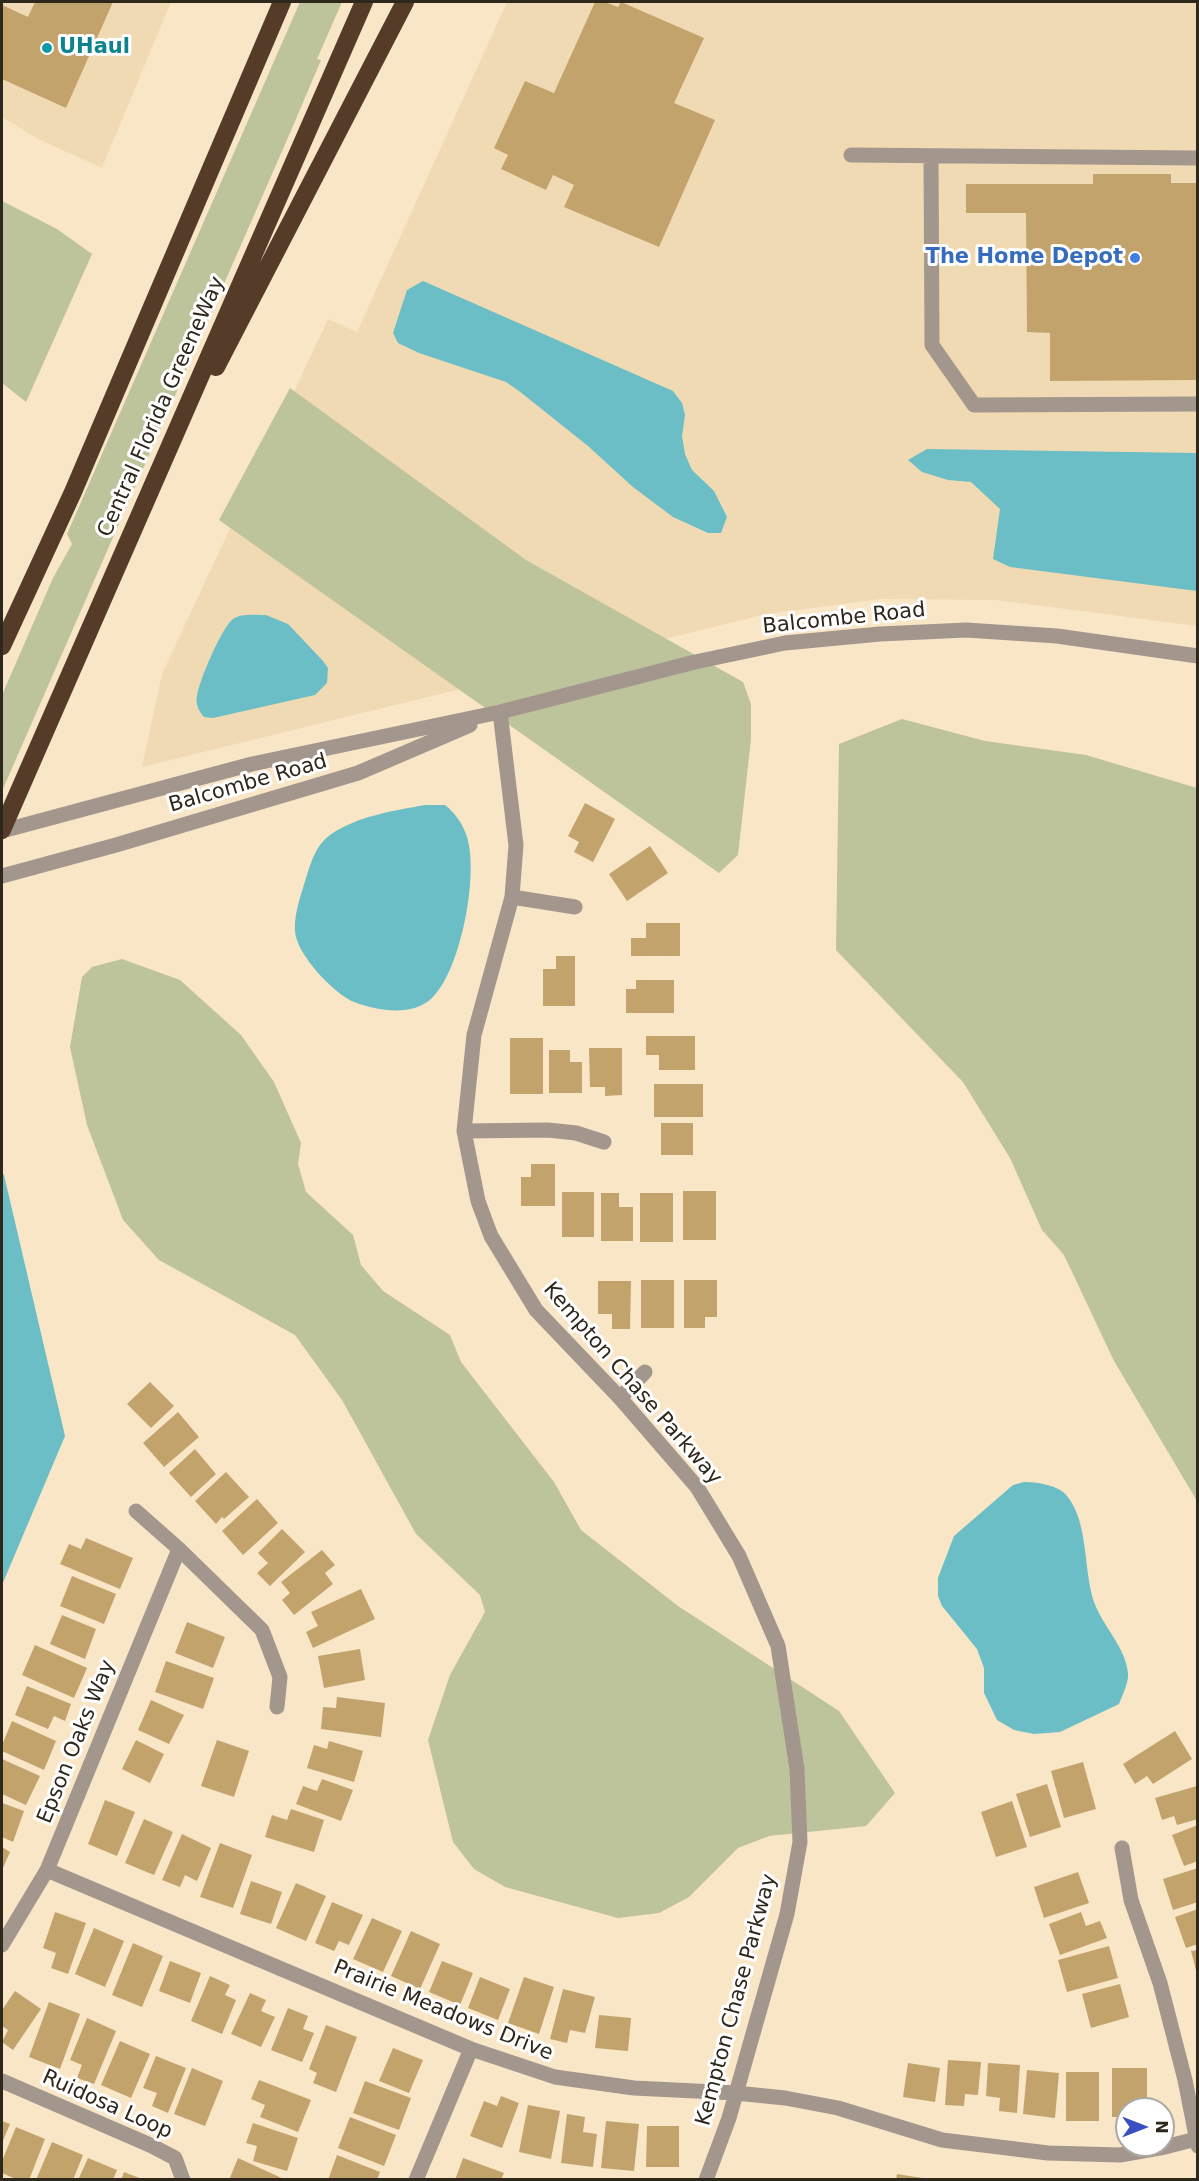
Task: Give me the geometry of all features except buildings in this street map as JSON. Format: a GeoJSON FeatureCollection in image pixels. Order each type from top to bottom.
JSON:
{"type":"FeatureCollection","features":[{"type":"Feature","properties":{"kind":"highway"},"geometry":{"type":"LineString","coordinates":[[2,646],[73,492],[282,2]]}},
{"type":"Feature","properties":{"kind":"highway","name":"Central Florida GreeneWay"},"geometry":{"type":"LineString","coordinates":[[2,830],[364,2]]}},
{"type":"Feature","properties":{"kind":"highway"},"geometry":{"type":"LineString","coordinates":[[137,520],[405,2]]}},
{"type":"Feature","properties":{"kind":"street"},"geometry":{"type":"LineString","coordinates":[[851,155],[1197,158]]}},
{"type":"Feature","properties":{"kind":"street"},"geometry":{"type":"LineString","coordinates":[[931,156],[932,345],[974,405],[1197,404]]}},
{"type":"Feature","properties":{"kind":"street","name":"Balcombe Road"},"geometry":{"type":"LineString","coordinates":[[2,830],[252,764],[500,712],[694,662],[785,643],[880,634],[978,630],[1057,636],[1197,656]]}},
{"type":"Feature","properties":{"kind":"street","name":"Balcombe Road"},"geometry":{"type":"LineString","coordinates":[[2,876],[116,845],[358,773],[500,712]]}},
{"type":"Feature","properties":{"kind":"street","name":"Kempton Chase Parkway"},"geometry":{"type":"LineString","coordinates":[[500,712],[516,845],[512,897],[474,1035],[464,1131],[478,1201],[491,1236],[536,1310],[620,1398],[697,1487],[739,1556],[778,1646],[797,1769],[800,1842],[787,1914],[736,2093],[706,2180]]}},
{"type":"Feature","properties":{"kind":"street"},"geometry":{"type":"LineString","coordinates":[[512,897],[575,907]]}},
{"type":"Feature","properties":{"kind":"street"},"geometry":{"type":"LineString","coordinates":[[464,1131],[548,1130],[576,1133],[604,1143]]}},
{"type":"Feature","properties":{"kind":"street"},"geometry":{"type":"LineString","coordinates":[[620,1398],[645,1372]]}},
{"type":"Feature","properties":{"kind":"street"},"geometry":{"type":"LineString","coordinates":[[136,1511],[179,1549],[262,1630],[280,1677],[277,1707]]}},
{"type":"Feature","properties":{"kind":"street","name":"Epson Oaks Way"},"geometry":{"type":"LineString","coordinates":[[2,1945],[47,1870],[179,1549]]}},
{"type":"Feature","properties":{"kind":"street"},"geometry":{"type":"LineString","coordinates":[[1122,1848],[1131,1900],[1160,1983],[1185,2080],[1197,2143]]}},
{"type":"Feature","properties":{"kind":"street","name":"Prairie Meadows Drive"},"geometry":{"type":"LineString","coordinates":[[47,1870],[471,2049],[555,2077],[634,2088],[785,2098],[838,2108],[942,2140],[1048,2154],[1120,2155],[1197,2143]]}},
{"type":"Feature","properties":{"kind":"street"},"geometry":{"type":"LineString","coordinates":[[416,2180],[471,2049]]}},
{"type":"Feature","properties":{"kind":"street","name":"Ruidosa Loop"},"geometry":{"type":"LineString","coordinates":[[2,2081],[175,2158],[183,2180]]}},
{"type":"Feature","properties":{"kind":"shaded area"},"geometry":{"type":"Polygon","coordinates":[[[2,2],[171,2],[102,168],[38,139],[2,117],[2,2]]]}},
{"type":"Feature","properties":{"kind":"shaded area"},"geometry":{"type":"Polygon","coordinates":[[[507,2],[1197,2],[1197,626],[996,600],[881,599],[767,614],[142,767],[162,674],[328,319],[357,332],[507,2]]]}},
{"type":"Feature","properties":{"kind":"green space"},"geometry":{"type":"Polygon","coordinates":[[[300,2],[342,2],[317,59],[321,60],[290,133],[2,791],[2,695],[53,578],[72,544],[67,534],[300,2]]]}},
{"type":"Feature","properties":{"kind":"green space"},"geometry":{"type":"Polygon","coordinates":[[[2,201],[57,229],[92,254],[26,402],[2,383],[2,201]]]}},
{"type":"Feature","properties":{"kind":"green space"},"geometry":{"type":"Polygon","coordinates":[[[290,388],[526,560],[743,682],[751,704],[751,739],[738,855],[719,873],[219,520],[290,388]]]}},
{"type":"Feature","properties":{"kind":"green space"},"geometry":{"type":"Polygon","coordinates":[[[902,719],[985,741],[1086,755],[1197,788],[1197,1501],[1114,1361],[1064,1255],[1042,1230],[1010,1158],[963,1082],[836,950],[839,744],[902,719]]]}},
{"type":"Feature","properties":{"kind":"green space"},"geometry":{"type":"Polygon","coordinates":[[[122,959],[180,980],[241,1035],[274,1082],[301,1143],[298,1164],[306,1192],[353,1235],[361,1265],[383,1291],[450,1335],[461,1362],[554,1482],[581,1530],[678,1606],[839,1711],[895,1793],[866,1826],[769,1836],[738,1848],[689,1897],[659,1913],[618,1918],[505,1887],[474,1869],[453,1842],[428,1740],[450,1675],[485,1612],[480,1595],[416,1534],[342,1400],[295,1335],[159,1260],[123,1220],[87,1125],[70,1047],[82,977],[92,967],[122,959]]]}},
{"type":"Feature","properties":{"kind":"water"},"geometry":{"type":"Polygon","coordinates":[[[423,281],[673,391],[682,403],[685,415],[682,436],[685,454],[692,470],[714,491],[727,517],[721,533],[708,533],[673,517],[633,487],[588,446],[506,382],[419,353],[398,343],[393,333],[407,290],[423,281]]]}},
{"type":"Feature","properties":{"kind":"water"},"geometry":{"type":"Polygon","coordinates":[[[927,449],[1197,453],[1197,591],[1010,567],[993,559],[1000,509],[971,482],[948,480],[922,472],[908,460],[927,449]]]}},
{"type":"Feature","properties":{"kind":"water"},"geometry":{"type":"Polygon","coordinates":[[[266,615],[288,624],[323,661],[328,668],[327,683],[315,695],[213,718],[204,717],[198,707],[197,696],[206,667],[223,632],[236,617],[266,615]]]}},
{"type":"Feature","properties":{"kind":"water"},"geometry":{"type":"Polygon","coordinates":[[[425,805],[445,805],[452,811],[466,834],[470,851],[469,895],[465,920],[452,966],[432,998],[415,1008],[394,1011],[354,1002],[336,991],[317,972],[297,940],[295,931],[298,904],[312,860],[325,839],[352,823],[376,815],[425,805]]]}},
{"type":"Feature","properties":{"kind":"water"},"geometry":{"type":"Polygon","coordinates":[[[2,1173],[65,1436],[2,1585],[2,1173]]]}},
{"type":"Feature","properties":{"kind":"water"},"geometry":{"type":"Polygon","coordinates":[[[1024,1482],[1059,1489],[1074,1507],[1082,1533],[1094,1602],[1123,1654],[1128,1673],[1119,1704],[1060,1732],[1034,1734],[1014,1730],[997,1720],[984,1693],[984,1668],[977,1649],[942,1606],[938,1596],[938,1578],[954,1536],[1013,1485],[1024,1482]]]}},
{"type":"Feature","properties":{"kind":"place","name":"UHaul"},"geometry":{"type":"Point","coordinates":[47,48]}},
{"type":"Feature","properties":{"kind":"place","name":"The Home Depot"},"geometry":{"type":"Point","coordinates":[1135,258]}}]}
